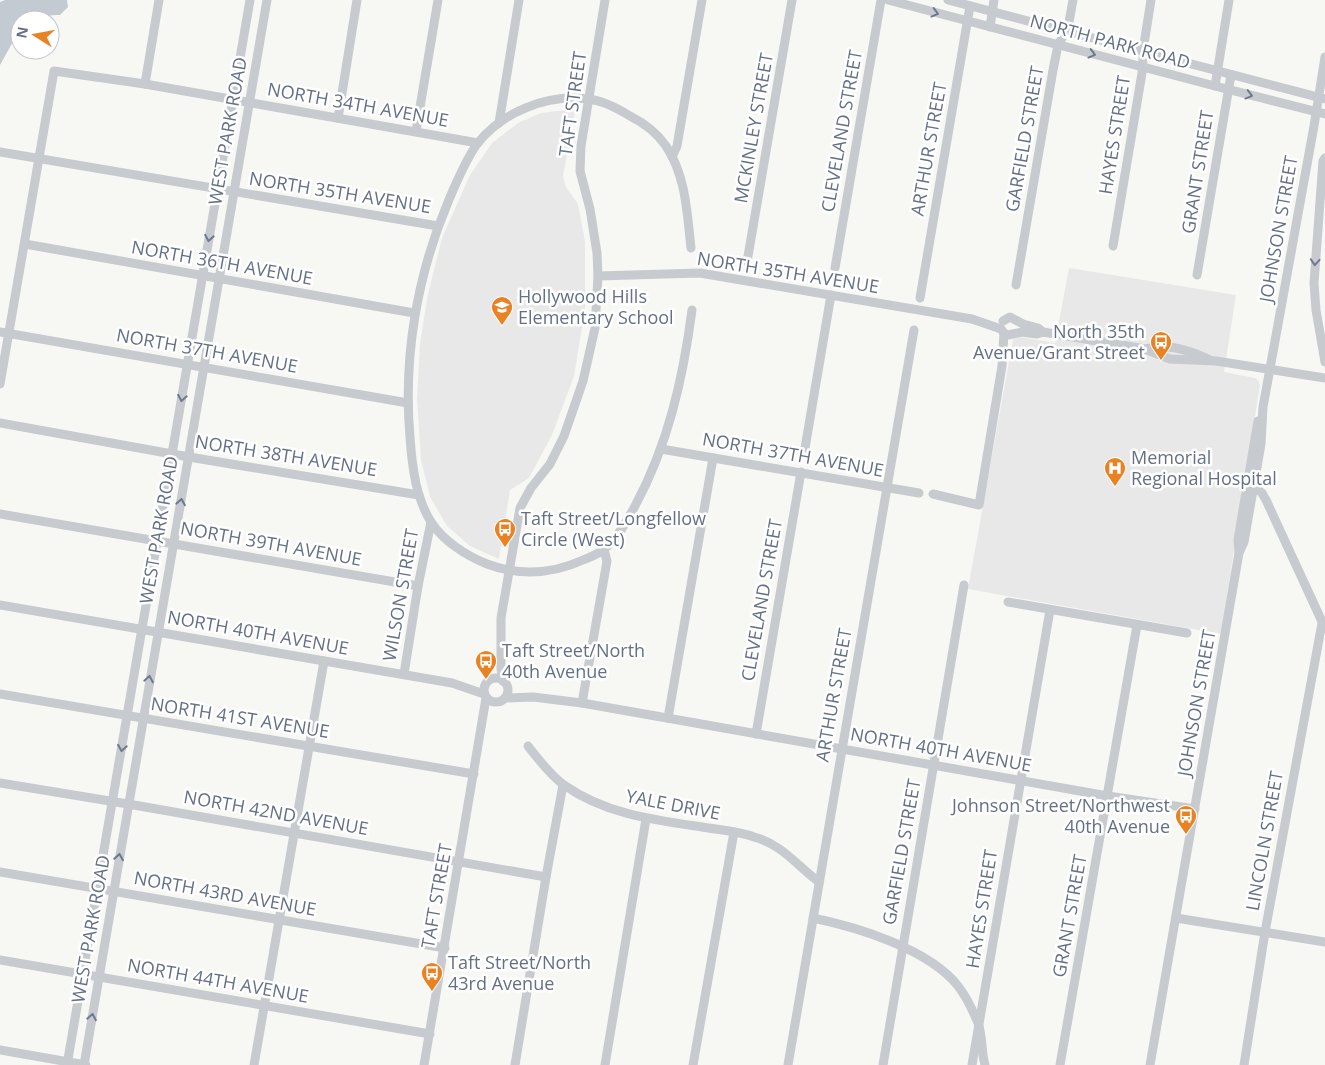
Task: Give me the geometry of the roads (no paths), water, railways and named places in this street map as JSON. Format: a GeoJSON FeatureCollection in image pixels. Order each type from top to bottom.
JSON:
{"type":"FeatureCollection","features":[{"type":"Feature","properties":{"kind":"street"},"geometry":{"type":"LineString","coordinates":[[145,84],[159,0]]}},
{"type":"Feature","properties":{"kind":"street","name":"WEST PARK ROAD"},"geometry":{"type":"LineString","coordinates":[[68,1063],[250,0]]}},
{"type":"Feature","properties":{"kind":"street","name":"WEST PARK ROAD"},"geometry":{"type":"LineString","coordinates":[[84,1065],[267,0]]}},
{"type":"Feature","properties":{"kind":"street"},"geometry":{"type":"LineString","coordinates":[[338,118],[357,0]]}},
{"type":"Feature","properties":{"kind":"street"},"geometry":{"type":"LineString","coordinates":[[416,131],[438,0]]}},
{"type":"Feature","properties":{"kind":"street"},"geometry":{"type":"LineString","coordinates":[[499,123],[519,0]]}},
{"type":"Feature","properties":{"kind":"street","name":"TAFT STREET"},"geometry":{"type":"LineString","coordinates":[[489,681],[496,668],[509,571],[524,498],[550,464],[566,430],[583,381],[595,328],[598,276],[595,233],[580,171],[582,146],[605,0]]}},
{"type":"Feature","properties":{"kind":"street"},"geometry":{"type":"LineString","coordinates":[[672,157],[678,146],[702,0]]}},
{"type":"Feature","properties":{"kind":"street","name":"MCKINLEY STREET"},"geometry":{"type":"LineString","coordinates":[[747,262],[792,0]]}},
{"type":"Feature","properties":{"kind":"street","name":"CLEVELAND STREET"},"geometry":{"type":"LineString","coordinates":[[835,268],[881,0]]}},
{"type":"Feature","properties":{"kind":"street","name":"NORTH PARK ROAD"},"geometry":{"type":"LineString","coordinates":[[888,0],[915,4],[967,21],[1321,113]]}},
{"type":"Feature","properties":{"kind":"street","name":"NORTH PARK ROAD"},"geometry":{"type":"LineString","coordinates":[[948,0],[1322,98]]}},
{"type":"Feature","properties":{"kind":"street"},"geometry":{"type":"LineString","coordinates":[[990,27],[994,0]]}},
{"type":"Feature","properties":{"kind":"street","name":"GARFIELD STREET"},"geometry":{"type":"LineString","coordinates":[[1016,285],[1058,45],[1066,31],[1073,0]]}},
{"type":"Feature","properties":{"kind":"street","name":"HAYES STREET"},"geometry":{"type":"LineString","coordinates":[[1113,246],[1151,0]]}},
{"type":"Feature","properties":{"kind":"street","name":"GRANT STREET"},"geometry":{"type":"LineString","coordinates":[[1215,86],[1229,0]]}},
{"type":"Feature","properties":{"kind":"street","name":"ARTHUR STREET"},"geometry":{"type":"LineString","coordinates":[[920,298],[970,6]]}},
{"type":"Feature","properties":{"kind":"street","name":"JOHNSON STREET"},"geometry":{"type":"LineString","coordinates":[[1150,1065],[1240,554],[1254,487],[1261,444],[1263,407],[1321,113],[1325,57]]}},
{"type":"Feature","properties":{"kind":"street","name":"NORTH 34TH AVENUE"},"geometry":{"type":"LineString","coordinates":[[39,158],[54,71],[145,84],[478,143]]}},
{"type":"Feature","properties":{"kind":"street","name":"GRANT STREET"},"geometry":{"type":"LineString","coordinates":[[1197,275],[1231,75]]}},
{"type":"Feature","properties":{"kind":"street"},"geometry":{"type":"LineString","coordinates":[[691,248],[686,201],[681,180],[672,157],[664,143],[652,130],[617,108],[589,99],[569,98],[546,102],[528,107],[499,123],[478,143],[457,182],[438,226],[414,313],[408,403],[411,450],[419,495],[431,522],[447,539],[478,561],[509,571],[546,572],[568,567],[604,550],[628,518],[644,490],[661,449],[679,388],[692,310]]}},
{"type":"Feature","properties":{"kind":"street","name":"NORTH 35TH AVENUE"},"geometry":{"type":"LineString","coordinates":[[0,152],[438,226]]}},
{"type":"Feature","properties":{"kind":"street"},"geometry":{"type":"LineString","coordinates":[[0,384],[4,333],[25,244],[39,158]]}},
{"type":"Feature","properties":{"kind":"street"},"geometry":{"type":"LineString","coordinates":[[1325,158],[1323,162],[1314,283],[1316,310],[1325,362]]}},
{"type":"Feature","properties":{"kind":"street","name":"NORTH 36TH AVENUE"},"geometry":{"type":"LineString","coordinates":[[25,244],[218,280],[414,313]]}},
{"type":"Feature","properties":{"kind":"street","name":"NORTH 35TH AVENUE"},"geometry":{"type":"LineString","coordinates":[[598,276],[700,273],[972,320],[1007,330],[1037,334],[1043,332],[1145,349],[1170,359],[1211,361],[1325,378]]}},
{"type":"Feature","properties":{"kind":"street"},"geometry":{"type":"LineString","coordinates":[[805,448],[831,295]]}},
{"type":"Feature","properties":{"kind":"street","name":"NORTH 35TH AVENUE"},"geometry":{"type":"LineString","coordinates":[[1007,330],[1010,317],[1017,322],[1038,328],[1043,332]]}},
{"type":"Feature","properties":{"kind":"street"},"geometry":{"type":"LineString","coordinates":[[933,494],[980,506],[1007,330],[1018,328],[1017,322]]}},
{"type":"Feature","properties":{"kind":"street","name":"ARTHUR STREET"},"geometry":{"type":"LineString","coordinates":[[788,1065],[914,330]]}},
{"type":"Feature","properties":{"kind":"street","name":"NORTH 37TH AVENUE"},"geometry":{"type":"LineString","coordinates":[[4,333],[408,403]]}},
{"type":"Feature","properties":{"kind":"street","name":"JOHNSON STREET"},"geometry":{"type":"LineString","coordinates":[[1240,554],[1238,540],[1257,424],[1263,407]]}},
{"type":"Feature","properties":{"kind":"street","name":"NORTH 38TH AVENUE"},"geometry":{"type":"LineString","coordinates":[[0,422],[189,457],[419,495]]}},
{"type":"Feature","properties":{"kind":"street","name":"NORTH 37TH AVENUE"},"geometry":{"type":"LineString","coordinates":[[661,449],[919,493]]}},
{"type":"Feature","properties":{"kind":"street"},"geometry":{"type":"LineString","coordinates":[[668,718],[713,458]]}},
{"type":"Feature","properties":{"kind":"street","name":"CLEVELAND STREET"},"geometry":{"type":"LineString","coordinates":[[756,734],[801,472]]}},
{"type":"Feature","properties":{"kind":"street"},"geometry":{"type":"LineString","coordinates":[[1254,487],[1262,493],[1266,500],[1323,626]]}},
{"type":"Feature","properties":{"kind":"street","name":"NORTH 39TH AVENUE"},"geometry":{"type":"LineString","coordinates":[[0,514],[418,586]]}},
{"type":"Feature","properties":{"kind":"street","name":"WILSON STREET"},"geometry":{"type":"LineString","coordinates":[[404,674],[418,586],[431,522]]}},
{"type":"Feature","properties":{"kind":"street"},"geometry":{"type":"LineString","coordinates":[[427,543],[447,539]]}},
{"type":"Feature","properties":{"kind":"street"},"geometry":{"type":"LineString","coordinates":[[582,703],[607,561],[604,550]]}},
{"type":"Feature","properties":{"kind":"street","name":"GARFIELD STREET"},"geometry":{"type":"LineString","coordinates":[[883,1065],[964,585]]}},
{"type":"Feature","properties":{"kind":"street"},"geometry":{"type":"LineString","coordinates":[[1008,602],[1186,633]]}},
{"type":"Feature","properties":{"kind":"street","name":"NORTH 40TH AVENUE"},"geometry":{"type":"LineString","coordinates":[[0,605],[452,683],[485,696]]}},
{"type":"Feature","properties":{"kind":"street","name":"HAYES STREET"},"geometry":{"type":"LineString","coordinates":[[972,1065],[1050,610]]}},
{"type":"Feature","properties":{"kind":"street","name":"GRANT STREET"},"geometry":{"type":"LineString","coordinates":[[1060,1065],[1137,625]]}},
{"type":"Feature","properties":{"kind":"street","name":"LINCOLN STREET"},"geometry":{"type":"LineString","coordinates":[[1244,1065],[1265,932],[1323,626]]}},
{"type":"Feature","properties":{"kind":"street","name":"TAFT STREET"},"geometry":{"type":"LineString","coordinates":[[500,642],[505,684]]}},
{"type":"Feature","properties":{"kind":"street"},"geometry":{"type":"LineString","coordinates":[[254,1065],[324,661]]}},
{"type":"Feature","properties":{"kind":"street"},"geometry":{"type":"LineString","coordinates":[[498,678],[505,684],[508,692],[501,700],[491,702],[485,696],[484,689],[489,681],[498,678]]}},
{"type":"Feature","properties":{"kind":"street","name":"NORTH 40TH AVENUE"},"geometry":{"type":"LineString","coordinates":[[452,683],[489,681]]}},
{"type":"Feature","properties":{"kind":"street","name":"NORTH 40TH AVENUE"},"geometry":{"type":"LineString","coordinates":[[505,684],[533,697]]}},
{"type":"Feature","properties":{"kind":"street","name":"NORTH 41ST AVENUE"},"geometry":{"type":"LineString","coordinates":[[0,694],[474,774]]}},
{"type":"Feature","properties":{"kind":"street","name":"TAFT STREET"},"geometry":{"type":"LineString","coordinates":[[424,1065],[481,732],[485,696]]}},
{"type":"Feature","properties":{"kind":"street","name":"NORTH 40TH AVENUE"},"geometry":{"type":"LineString","coordinates":[[501,700],[533,697],[582,703],[1108,796],[1195,809]]}},
{"type":"Feature","properties":{"kind":"street","name":"TAFT STREET"},"geometry":{"type":"LineString","coordinates":[[481,732],[501,700]]}},
{"type":"Feature","properties":{"kind":"street","name":"YALE DRIVE"},"geometry":{"type":"LineString","coordinates":[[528,746],[563,785],[587,798],[611,809],[646,819],[754,836],[776,845],[819,882]]}},
{"type":"Feature","properties":{"kind":"street","name":"NORTH 42ND AVENUE"},"geometry":{"type":"LineString","coordinates":[[0,783],[546,877]]}},
{"type":"Feature","properties":{"kind":"street"},"geometry":{"type":"LineString","coordinates":[[515,1065],[563,785]]}},
{"type":"Feature","properties":{"kind":"street"},"geometry":{"type":"LineString","coordinates":[[605,1065],[646,819]]}},
{"type":"Feature","properties":{"kind":"street"},"geometry":{"type":"LineString","coordinates":[[693,1065],[734,832]]}},
{"type":"Feature","properties":{"kind":"street","name":"NORTH 43RD AVENUE"},"geometry":{"type":"LineString","coordinates":[[0,872],[445,948]]}},
{"type":"Feature","properties":{"kind":"street"},"geometry":{"type":"LineString","coordinates":[[813,918],[860,930],[915,953],[936,966],[958,986],[979,1025],[985,1065]]}},
{"type":"Feature","properties":{"kind":"street"},"geometry":{"type":"LineString","coordinates":[[1176,918],[1325,942]]}},
{"type":"Feature","properties":{"kind":"street","name":"NORTH 44TH AVENUE"},"geometry":{"type":"LineString","coordinates":[[0,960],[430,1034]]}},
{"type":"Feature","properties":{"kind":"street"},"geometry":{"type":"LineString","coordinates":[[0,1050],[84,1065]]}},
{"type":"Feature","properties":{"kind":"place","name":"Hollywood Hills Elementary School"},"geometry":{"type":"Point","coordinates":[502,326]}},
{"type":"Feature","properties":{"kind":"place","name":"North 35th Avenue/Grant Street"},"geometry":{"type":"Point","coordinates":[1161,361]}},
{"type":"Feature","properties":{"kind":"place","name":"Memorial Regional Hospital"},"geometry":{"type":"Point","coordinates":[1115,487]}},
{"type":"Feature","properties":{"kind":"place","name":"Taft Street/Longfellow Circle (West)"},"geometry":{"type":"Point","coordinates":[505,548]}},
{"type":"Feature","properties":{"kind":"place","name":"Taft Street/North 40th Avenue"},"geometry":{"type":"Point","coordinates":[486,680]}},
{"type":"Feature","properties":{"kind":"place","name":"Johnson Street/Northwest 40th Avenue"},"geometry":{"type":"Point","coordinates":[1186,835]}},
{"type":"Feature","properties":{"kind":"place","name":"Taft Street/North 43rd Avenue"},"geometry":{"type":"Point","coordinates":[432,992]}}]}
